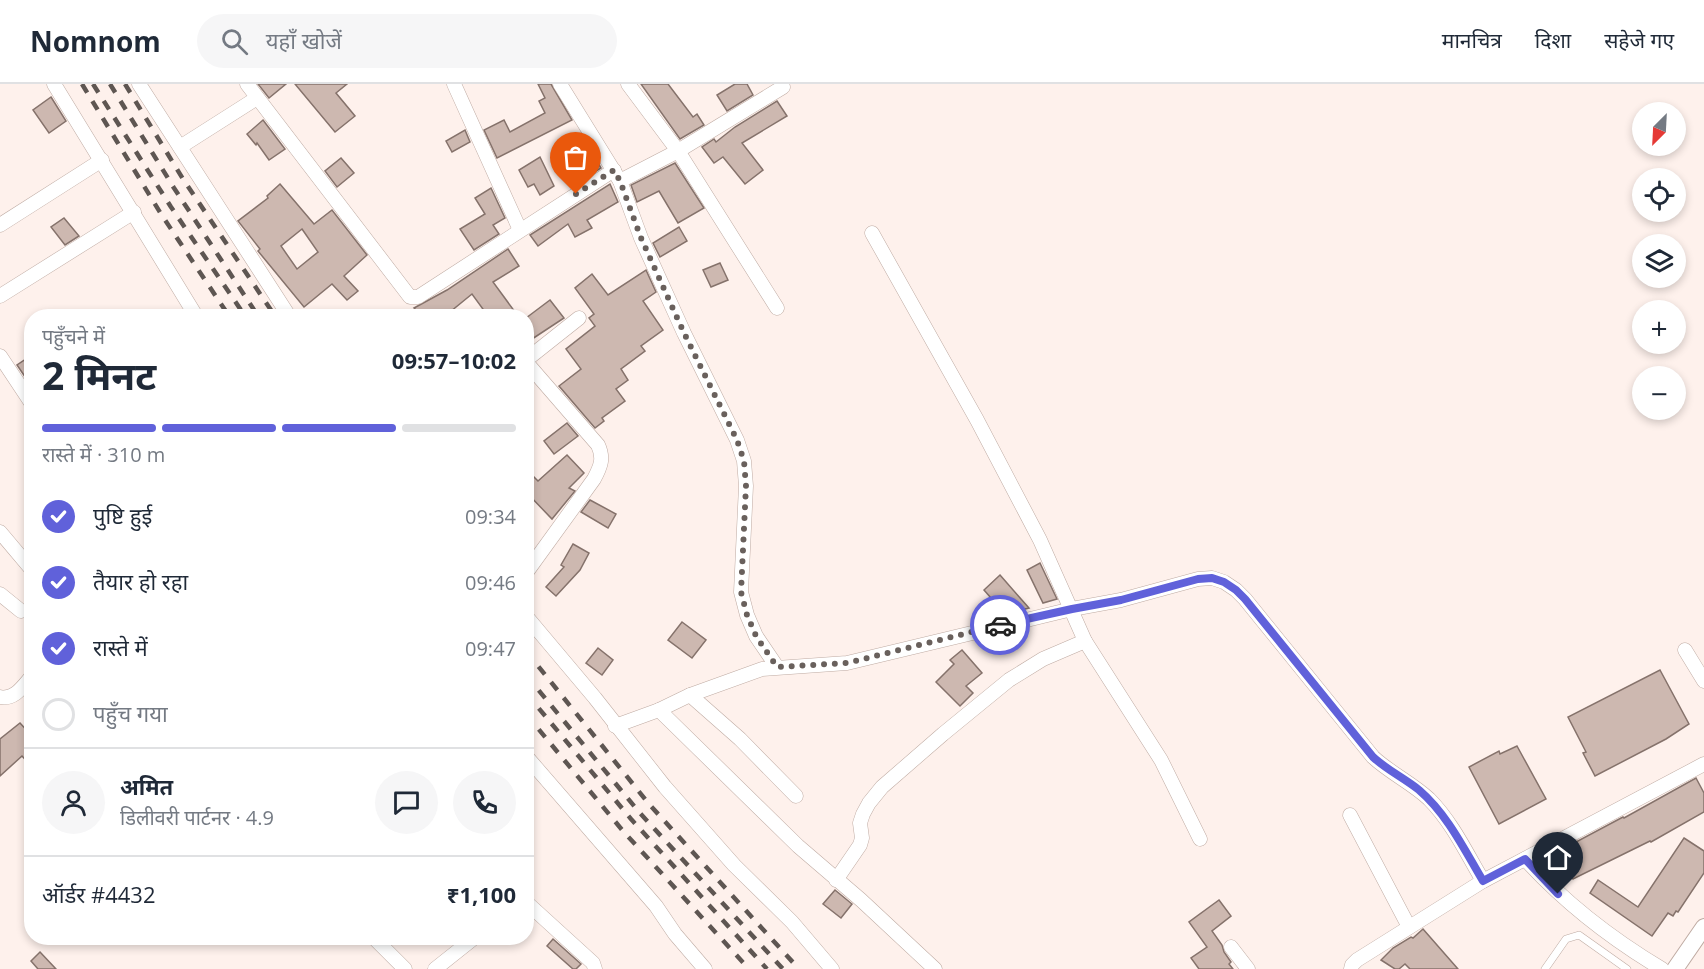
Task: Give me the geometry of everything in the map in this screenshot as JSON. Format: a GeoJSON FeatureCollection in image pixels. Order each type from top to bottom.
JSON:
{"type":"FeatureCollection","features":[{"type":"Feature","properties":{"kind":"street"},"geometry":{"type":"LineString","coordinates":[[54,84],[192,309]]}},
{"type":"Feature","properties":{"kind":"street"},"geometry":{"type":"LineString","coordinates":[[139,84],[284,309]]}},
{"type":"Feature","properties":{"kind":"street"},"geometry":{"type":"LineString","coordinates":[[246,84],[410,297],[418,297],[520,230],[617,175],[678,151],[783,87]]}},
{"type":"Feature","properties":{"kind":"street"},"geometry":{"type":"LineString","coordinates":[[454,84],[520,230]]}},
{"type":"Feature","properties":{"kind":"street"},"geometry":{"type":"LineString","coordinates":[[560,84],[617,175],[655,270],[737,440],[744,461],[746,486],[741,592],[756,636],[777,667]]}},
{"type":"Feature","properties":{"kind":"street"},"geometry":{"type":"LineString","coordinates":[[628,84],[678,151],[777,308]]}},
{"type":"Feature","properties":{"kind":"street"},"geometry":{"type":"LineString","coordinates":[[180,147],[257,98]]}},
{"type":"Feature","properties":{"kind":"street"},"geometry":{"type":"LineString","coordinates":[[0,225],[102,160]]}},
{"type":"Feature","properties":{"kind":"street"},"geometry":{"type":"LineString","coordinates":[[0,296],[134,212]]}},
{"type":"Feature","properties":{"kind":"street"},"geometry":{"type":"LineString","coordinates":[[873,233],[1040,540],[1084,641],[1155,751],[1200,838]]}},
{"type":"Feature","properties":{"kind":"street"},"geometry":{"type":"LineString","coordinates":[[534,355],[579,318]]}},
{"type":"Feature","properties":{"kind":"street"},"geometry":{"type":"LineString","coordinates":[[0,356],[24,392]]}},
{"type":"Feature","properties":{"kind":"street"},"geometry":{"type":"LineString","coordinates":[[534,370],[598,445],[602,453],[602,462],[594,479],[534,562]]}},
{"type":"Feature","properties":{"kind":"street"},"geometry":{"type":"LineString","coordinates":[[0,532],[24,560]]}},
{"type":"Feature","properties":{"kind":"street"},"geometry":{"type":"LineString","coordinates":[[615,726],[762,669],[847,663],[1072,609],[1121,600],[1198,579],[1212,578],[1236,590],[1373,757],[1431,802],[1446,819],[1483,881]]}},
{"type":"Feature","properties":{"kind":"street"},"geometry":{"type":"LineString","coordinates":[[0,594],[21,611]]}},
{"type":"Feature","properties":{"kind":"street"},"geometry":{"type":"LineString","coordinates":[[534,626],[595,698],[664,787],[735,865],[792,921],[832,969]]}},
{"type":"Feature","properties":{"kind":"street"},"geometry":{"type":"LineString","coordinates":[[836,879],[860,845],[862,838],[860,823],[863,814],[882,787],[942,734],[1009,680],[1043,659],[1084,641]]}},
{"type":"Feature","properties":{"kind":"street"},"geometry":{"type":"LineString","coordinates":[[1685,650],[1704,681]]}},
{"type":"Feature","properties":{"kind":"street"},"geometry":{"type":"LineString","coordinates":[[0,697],[10,698],[24,685]]}},
{"type":"Feature","properties":{"kind":"street"},"geometry":{"type":"LineString","coordinates":[[690,695],[740,739],[796,796]]}},
{"type":"Feature","properties":{"kind":"street"},"geometry":{"type":"LineString","coordinates":[[659,710],[798,846],[861,900],[935,969]]}},
{"type":"Feature","properties":{"kind":"street"},"geometry":{"type":"LineString","coordinates":[[1351,969],[1358,960],[1483,881],[1704,764]]}},
{"type":"Feature","properties":{"kind":"street"},"geometry":{"type":"LineString","coordinates":[[534,765],[656,906],[675,934],[705,969]]}},
{"type":"Feature","properties":{"kind":"street"},"geometry":{"type":"LineString","coordinates":[[1350,815],[1409,927]]}},
{"type":"Feature","properties":{"kind":"street"},"geometry":{"type":"LineString","coordinates":[[1525,859],[1555,890],[1597,927],[1662,969]]}},
{"type":"Feature","properties":{"kind":"street"},"geometry":{"type":"LineString","coordinates":[[534,909],[594,963],[595,969]]}},
{"type":"Feature","properties":{"kind":"street"},"geometry":{"type":"LineString","coordinates":[[1675,969],[1704,927]]}},
{"type":"Feature","properties":{"kind":"street"},"geometry":{"type":"LineString","coordinates":[[381,945],[405,969]]}},
{"type":"Feature","properties":{"kind":"street"},"geometry":{"type":"LineString","coordinates":[[435,969],[465,945]]}},
{"type":"Feature","properties":{"kind":"street"},"geometry":{"type":"LineString","coordinates":[[1231,947],[1248,969]]}},
{"type":"Feature","properties":{"kind":"lane"},"geometry":{"type":"LineString","coordinates":[[1545,969],[1566,939],[1579,934],[1627,969]]}},
{"type":"Feature","properties":{"kind":"building"},"geometry":{"type":"Polygon","coordinates":[[[258,84],[286,84],[269,98],[258,84]]]}},
{"type":"Feature","properties":{"kind":"building"},"geometry":{"type":"Polygon","coordinates":[[[295,84],[347,84],[336,93],[355,116],[335,132],[295,84]]]}},
{"type":"Feature","properties":{"kind":"building"},"geometry":{"type":"Polygon","coordinates":[[[538,84],[551,84],[572,120],[497,158],[484,130],[504,120],[510,132],[545,113],[539,101],[545,98],[538,84]]]}},
{"type":"Feature","properties":{"kind":"building"},"geometry":{"type":"Polygon","coordinates":[[[641,84],[668,84],[693,117],[697,114],[704,125],[680,139],[641,84]]]}},
{"type":"Feature","properties":{"kind":"building"},"geometry":{"type":"Polygon","coordinates":[[[735,84],[747,84],[753,95],[727,111],[717,95],[735,84]]]}},
{"type":"Feature","properties":{"kind":"building"},"geometry":{"type":"Polygon","coordinates":[[[51,97],[66,121],[49,133],[33,110],[51,97]]]}},
{"type":"Feature","properties":{"kind":"building"},"geometry":{"type":"Polygon","coordinates":[[[777,101],[787,116],[742,143],[763,170],[745,184],[723,157],[714,163],[702,147],[714,139],[716,142],[735,127],[777,101]]]}},
{"type":"Feature","properties":{"kind":"building"},"geometry":{"type":"Polygon","coordinates":[[[263,120],[285,149],[269,160],[257,143],[256,145],[247,134],[263,120]]]}},
{"type":"Feature","properties":{"kind":"building"},"geometry":{"type":"Polygon","coordinates":[[[465,130],[470,142],[452,152],[446,141],[465,130]]]}},
{"type":"Feature","properties":{"kind":"building"},"geometry":{"type":"Polygon","coordinates":[[[592,153],[601,168],[588,176],[578,161],[592,153]]]}},
{"type":"Feature","properties":{"kind":"building"},"geometry":{"type":"Polygon","coordinates":[[[540,157],[554,186],[540,195],[534,184],[528,187],[519,170],[540,157]]]}},
{"type":"Feature","properties":{"kind":"building"},"geometry":{"type":"Polygon","coordinates":[[[341,158],[354,173],[337,187],[325,171],[341,158]]]}},
{"type":"Feature","properties":{"kind":"building"},"geometry":{"type":"Polygon","coordinates":[[[675,163],[704,208],[678,223],[659,191],[637,202],[631,185],[675,163]]]}},
{"type":"Feature","properties":{"kind":"building"},"geometry":{"type":"Polygon","coordinates":[[[280,184],[314,224],[332,210],[367,255],[344,276],[358,291],[347,300],[332,284],[304,307],[258,251],[260,249],[238,221],[268,198],[267,196],[280,184]],[[302,229],[281,246],[297,269],[318,252],[302,229]]]}},
{"type":"Feature","properties":{"kind":"building"},"geometry":{"type":"Polygon","coordinates":[[[610,184],[618,202],[587,220],[592,228],[575,237],[568,224],[538,246],[530,235],[610,184]]]}},
{"type":"Feature","properties":{"kind":"building"},"geometry":{"type":"Polygon","coordinates":[[[491,188],[505,218],[493,225],[499,234],[474,250],[460,229],[485,214],[475,198],[491,188]]]}},
{"type":"Feature","properties":{"kind":"building"},"geometry":{"type":"Polygon","coordinates":[[[64,218],[79,236],[65,245],[51,227],[64,218]]]}},
{"type":"Feature","properties":{"kind":"building"},"geometry":{"type":"Polygon","coordinates":[[[679,227],[687,241],[660,257],[653,243],[679,227]]]}},
{"type":"Feature","properties":{"kind":"building"},"geometry":{"type":"Polygon","coordinates":[[[508,249],[519,266],[493,282],[513,309],[483,309],[472,294],[454,309],[414,308],[447,290],[508,249]]]}},
{"type":"Feature","properties":{"kind":"building"},"geometry":{"type":"Polygon","coordinates":[[[720,263],[728,280],[711,287],[703,270],[720,263]]]}},
{"type":"Feature","properties":{"kind":"building"},"geometry":{"type":"Polygon","coordinates":[[[646,270],[656,292],[643,301],[663,330],[641,346],[645,351],[621,369],[628,380],[616,389],[625,401],[602,418],[604,421],[595,428],[559,386],[581,369],[566,349],[595,326],[589,318],[594,314],[575,288],[592,274],[608,295],[646,270]]]}},
{"type":"Feature","properties":{"kind":"building"},"geometry":{"type":"Polygon","coordinates":[[[550,300],[564,318],[534,338],[534,312],[550,300]]]}},
{"type":"Feature","properties":{"kind":"building"},"geometry":{"type":"Polygon","coordinates":[[[24,360],[24,375],[17,365],[24,360]]]}},
{"type":"Feature","properties":{"kind":"building"},"geometry":{"type":"Polygon","coordinates":[[[567,423],[578,436],[554,454],[544,441],[567,423]]]}},
{"type":"Feature","properties":{"kind":"building"},"geometry":{"type":"Polygon","coordinates":[[[567,455],[584,473],[569,488],[575,491],[552,519],[534,500],[534,477],[538,481],[567,455]]]}},
{"type":"Feature","properties":{"kind":"building"},"geometry":{"type":"Polygon","coordinates":[[[590,500],[616,514],[608,528],[581,512],[590,500]]]}},
{"type":"Feature","properties":{"kind":"building"},"geometry":{"type":"Polygon","coordinates":[[[573,544],[589,553],[580,570],[556,596],[546,587],[564,567],[561,565],[573,544]]]}},
{"type":"Feature","properties":{"kind":"building"},"geometry":{"type":"Polygon","coordinates":[[[1040,563],[1057,599],[1043,603],[1027,570],[1040,563]]]}},
{"type":"Feature","properties":{"kind":"building"},"geometry":{"type":"Polygon","coordinates":[[[1000,575],[1029,608],[1005,614],[984,590],[1000,575]]]}},
{"type":"Feature","properties":{"kind":"building"},"geometry":{"type":"Polygon","coordinates":[[[682,622],[706,640],[692,658],[668,640],[682,622]]]}},
{"type":"Feature","properties":{"kind":"building"},"geometry":{"type":"Polygon","coordinates":[[[598,648],[613,660],[602,675],[586,663],[598,648]]]}},
{"type":"Feature","properties":{"kind":"building"},"geometry":{"type":"Polygon","coordinates":[[[962,650],[982,673],[966,686],[973,693],[960,706],[936,682],[954,664],[950,660],[962,650]]]}},
{"type":"Feature","properties":{"kind":"building"},"geometry":{"type":"Polygon","coordinates":[[[1660,670],[1689,724],[1666,739],[1595,776],[1583,753],[1586,752],[1568,717],[1660,670]]]}},
{"type":"Feature","properties":{"kind":"building"},"geometry":{"type":"Polygon","coordinates":[[[20,723],[24,727],[24,758],[22,756],[0,776],[0,739],[20,723]]]}},
{"type":"Feature","properties":{"kind":"building"},"geometry":{"type":"Polygon","coordinates":[[[1517,746],[1546,799],[1499,824],[1469,767],[1499,751],[1500,754],[1517,746]]]}},
{"type":"Feature","properties":{"kind":"building"},"geometry":{"type":"Polygon","coordinates":[[[1696,778],[1704,793],[1704,812],[1651,842],[1573,879],[1559,851],[1696,778]]]}},
{"type":"Feature","properties":{"kind":"building"},"geometry":{"type":"Polygon","coordinates":[[[1684,838],[1704,851],[1704,873],[1678,912],[1676,911],[1673,916],[1668,913],[1652,936],[1590,893],[1598,880],[1638,907],[1684,838]]]}},
{"type":"Feature","properties":{"kind":"building"},"geometry":{"type":"Polygon","coordinates":[[[835,890],[852,904],[841,918],[823,904],[835,890]]]}},
{"type":"Feature","properties":{"kind":"building"},"geometry":{"type":"Polygon","coordinates":[[[1219,900],[1231,916],[1212,931],[1222,945],[1233,969],[1199,969],[1191,958],[1207,947],[1189,922],[1219,900]]]}},
{"type":"Feature","properties":{"kind":"building"},"geometry":{"type":"Polygon","coordinates":[[[1423,929],[1458,969],[1410,969],[1405,964],[1395,969],[1381,960],[1393,948],[1413,938],[1423,929]]]}},
{"type":"Feature","properties":{"kind":"building"},"geometry":{"type":"Polygon","coordinates":[[[553,939],[581,964],[576,969],[573,969],[547,946],[553,939]]]}},
{"type":"Feature","properties":{"kind":"building"},"geometry":{"type":"Polygon","coordinates":[[[40,952],[56,969],[38,969],[31,961],[40,952]]]}},
{"type":"Feature","properties":{"kind":"railway"},"geometry":{"type":"LineString","coordinates":[[82,84],[161,214],[224,309]]}},
{"type":"Feature","properties":{"kind":"railway"},"geometry":{"type":"LineString","coordinates":[[93,84],[171,207],[240,309]]}},
{"type":"Feature","properties":{"kind":"railway"},"geometry":{"type":"LineString","coordinates":[[110,84],[174,188],[253,309]]}},
{"type":"Feature","properties":{"kind":"railway"},"geometry":{"type":"LineString","coordinates":[[125,84],[183,179],[270,309]]}},
{"type":"Feature","properties":{"kind":"railway"},"geometry":{"type":"LineString","coordinates":[[534,661],[649,804],[799,969]]}},
{"type":"Feature","properties":{"kind":"railway"},"geometry":{"type":"LineString","coordinates":[[534,685],[639,812],[783,969]]}},
{"type":"Feature","properties":{"kind":"railway"},"geometry":{"type":"LineString","coordinates":[[534,703],[631,819],[767,969]]}},
{"type":"Feature","properties":{"kind":"railway"},"geometry":{"type":"LineString","coordinates":[[534,724],[623,831],[749,969]]}},
{"type":"Feature","properties":{"kind":"way so far"},"geometry":{"type":"LineString","coordinates":[[576,194],[614,170],[641,238],[684,333],[737,440],[744,461],[746,486],[741,592],[756,636],[777,667],[847,663],[1000,625]]}},
{"type":"Feature","properties":{"kind":"route"},"geometry":{"type":"LineString","coordinates":[[1000,625],[1121,600],[1198,579],[1212,578],[1224,582],[1245,599],[1373,757],[1417,789],[1446,819],[1483,881],[1525,859],[1558,894]]}}]}
